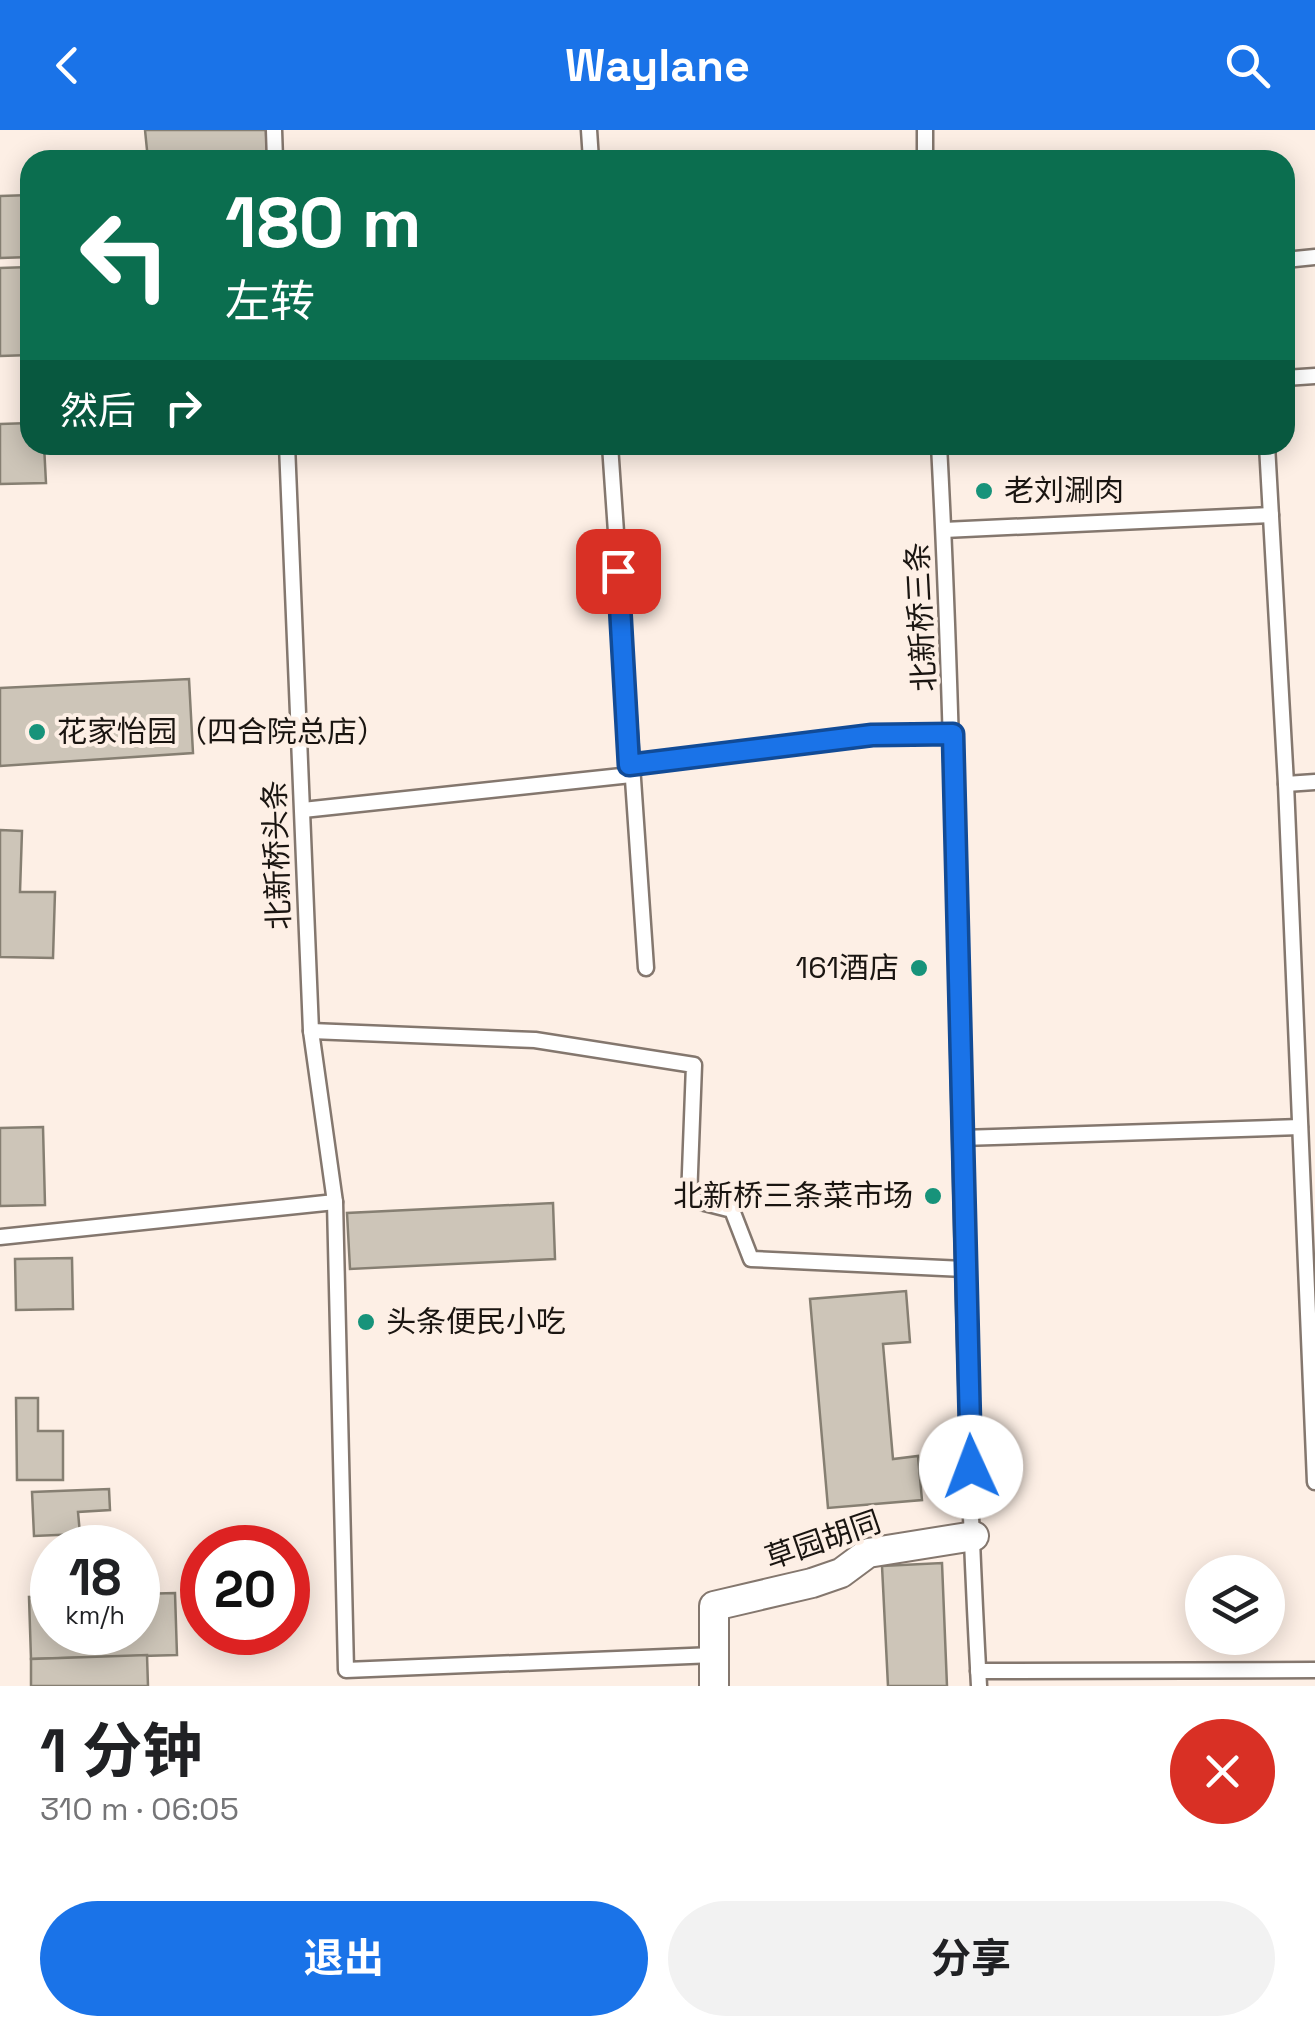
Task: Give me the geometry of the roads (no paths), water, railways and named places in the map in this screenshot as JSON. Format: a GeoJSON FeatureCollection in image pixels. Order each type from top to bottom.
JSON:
{"type":"FeatureCollection","features":[{"type":"Feature","properties":{"kind":"street","name":"草园胡同"},"geometry":{"type":"LineString","coordinates":[[714,1686],[714,1606],[812,1584],[841,1572],[868,1553],[974,1536]]}},
{"type":"Feature","properties":{"kind":"lane","name":"北新桥头条"},"geometry":{"type":"LineString","coordinates":[[286,455],[311,1031],[335,1202],[346,1670],[714,1655]]}},
{"type":"Feature","properties":{"kind":"lane"},"geometry":{"type":"LineString","coordinates":[[611,455],[646,968]]}},
{"type":"Feature","properties":{"kind":"lane","name":"北新桥三条"},"geometry":{"type":"LineString","coordinates":[[940,455],[953,734],[964,1269],[978,1679]]}},
{"type":"Feature","properties":{"kind":"lane"},"geometry":{"type":"LineString","coordinates":[[1268,455],[1300,1127],[1309,1187],[1315,1482]]}},
{"type":"Feature","properties":{"kind":"lane"},"geometry":{"type":"LineString","coordinates":[[944,530],[1271,516]]}},
{"type":"Feature","properties":{"kind":"lane"},"geometry":{"type":"LineString","coordinates":[[303,810],[630,770],[872,735],[953,734]]}},
{"type":"Feature","properties":{"kind":"lane"},"geometry":{"type":"LineString","coordinates":[[1286,784],[1315,782]]}},
{"type":"Feature","properties":{"kind":"lane"},"geometry":{"type":"LineString","coordinates":[[311,1031],[535,1040],[694,1065],[689,1199],[732,1210],[751,1258],[964,1269]]}},
{"type":"Feature","properties":{"kind":"lane"},"geometry":{"type":"LineString","coordinates":[[961,1138],[1300,1127]]}},
{"type":"Feature","properties":{"kind":"lane"},"geometry":{"type":"LineString","coordinates":[[0,1237],[335,1202]]}},
{"type":"Feature","properties":{"kind":"lane"},"geometry":{"type":"LineString","coordinates":[[978,1679],[1312,1670],[1310,1686]]}},
{"type":"Feature","properties":{"kind":"place","name":"老刘涮肉"},"geometry":{"type":"Point","coordinates":[984,491]}},
{"type":"Feature","properties":{"kind":"place","name":"花家怡园（四合院总店）"},"geometry":{"type":"Point","coordinates":[37,732]}},
{"type":"Feature","properties":{"kind":"place","name":"161酒店"},"geometry":{"type":"Point","coordinates":[919,968]}},
{"type":"Feature","properties":{"kind":"place","name":"北新桥三条菜市场"},"geometry":{"type":"Point","coordinates":[933,1196]}},
{"type":"Feature","properties":{"kind":"place","name":"头条便民小吃"},"geometry":{"type":"Point","coordinates":[366,1322]}}]}
